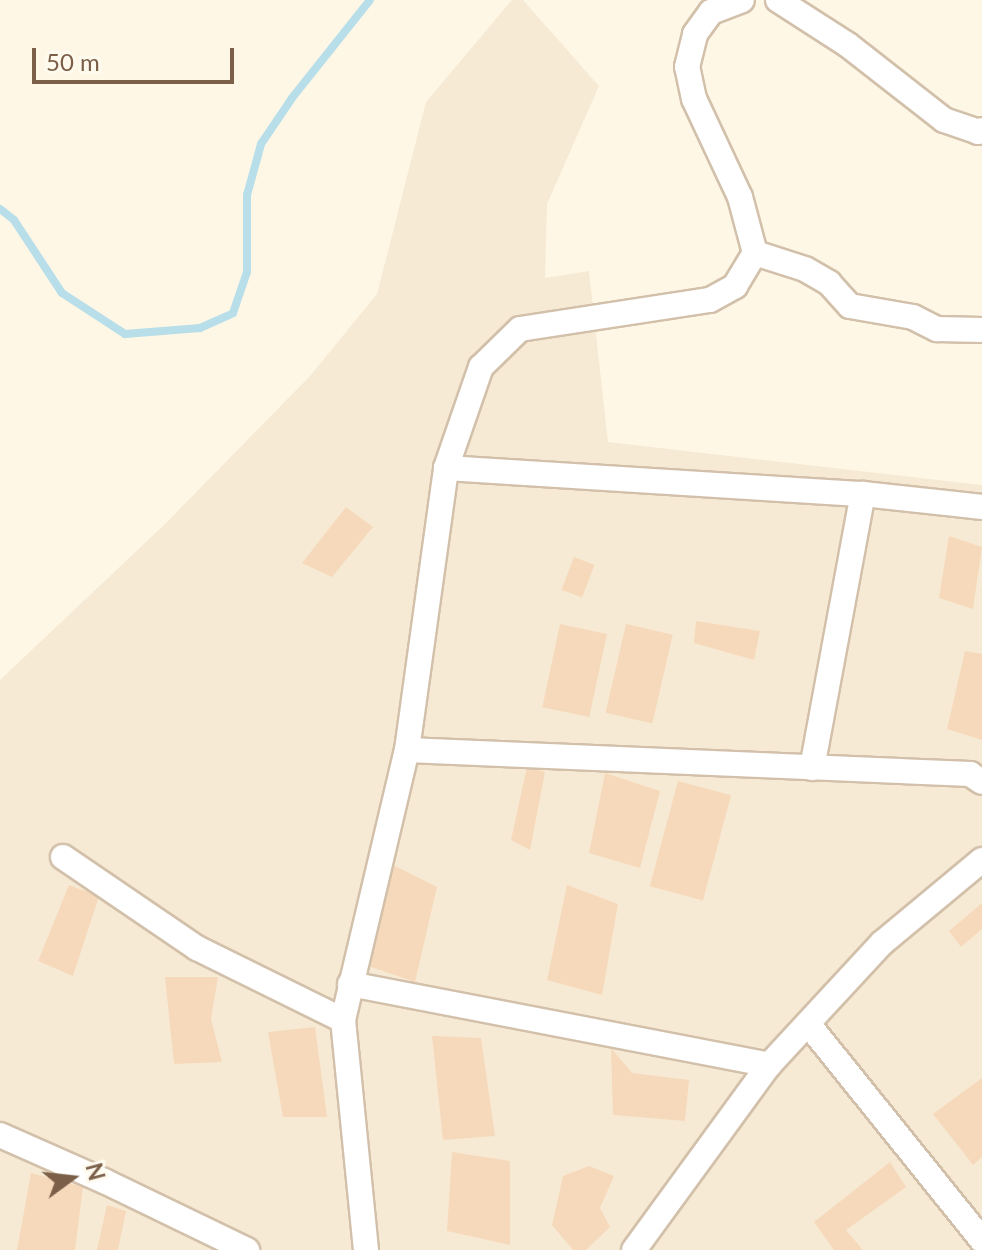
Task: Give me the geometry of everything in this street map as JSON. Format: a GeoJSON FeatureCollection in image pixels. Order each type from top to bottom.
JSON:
{"type":"FeatureCollection","features":[{"type":"Feature","properties":{"kind":"street"},"geometry":{"type":"LineString","coordinates":[[366,1250],[343,1020],[407,750],[446,468],[481,367],[520,329],[710,300],[735,286],[755,253],[740,197],[694,99],[687,67],[695,34],[711,12],[742,0]]}},
{"type":"Feature","properties":{"kind":"street"},"geometry":{"type":"LineString","coordinates":[[778,0],[848,45],[944,120],[978,132],[982,130]]}},
{"type":"Feature","properties":{"kind":"street"},"geometry":{"type":"LineString","coordinates":[[755,253],[805,269],[829,283],[850,306],[913,317],[937,329],[982,330]]}},
{"type":"Feature","properties":{"kind":"street"},"geometry":{"type":"LineString","coordinates":[[446,468],[863,494],[982,507]]}},
{"type":"Feature","properties":{"kind":"street"},"geometry":{"type":"LineString","coordinates":[[812,768],[863,494]]}},
{"type":"Feature","properties":{"kind":"street"},"geometry":{"type":"LineString","coordinates":[[407,750],[970,774],[982,782]]}},
{"type":"Feature","properties":{"kind":"street"},"geometry":{"type":"LineString","coordinates":[[63,857],[197,948],[343,1020]]}},
{"type":"Feature","properties":{"kind":"street"},"geometry":{"type":"LineString","coordinates":[[634,1250],[769,1065],[882,943],[982,860]]}},
{"type":"Feature","properties":{"kind":"street"},"geometry":{"type":"LineString","coordinates":[[350,984],[769,1065]]}},
{"type":"Feature","properties":{"kind":"street"},"geometry":{"type":"LineString","coordinates":[[809,1025],[982,1240]]}},
{"type":"Feature","properties":{"kind":"street"},"geometry":{"type":"LineString","coordinates":[[0,1135],[247,1250]]}},
{"type":"Feature","properties":{"kind":"shaded area"},"geometry":{"type":"Polygon","coordinates":[[[512,0],[523,0],[599,86],[547,204],[545,278],[589,271],[608,442],[982,485],[982,1250],[0,1250],[0,680],[165,524],[310,376],[377,294],[426,102],[512,0]]]}},
{"type":"Feature","properties":{"kind":"building"},"geometry":{"type":"Polygon","coordinates":[[[346,507],[373,527],[332,577],[302,563],[346,507]]]}},
{"type":"Feature","properties":{"kind":"building"},"geometry":{"type":"Polygon","coordinates":[[[949,536],[982,547],[973,609],[939,598],[949,536]]]}},
{"type":"Feature","properties":{"kind":"building"},"geometry":{"type":"Polygon","coordinates":[[[574,557],[595,565],[582,598],[561,590],[574,557]]]}},
{"type":"Feature","properties":{"kind":"building"},"geometry":{"type":"Polygon","coordinates":[[[696,621],[760,631],[754,660],[694,643],[696,621]]]}},
{"type":"Feature","properties":{"kind":"building"},"geometry":{"type":"Polygon","coordinates":[[[560,624],[607,634],[589,717],[542,707],[560,624]]]}},
{"type":"Feature","properties":{"kind":"building"},"geometry":{"type":"Polygon","coordinates":[[[626,624],[673,635],[652,723],[606,713],[626,624]]]}},
{"type":"Feature","properties":{"kind":"building"},"geometry":{"type":"Polygon","coordinates":[[[965,651],[982,654],[982,740],[947,729],[965,651]]]}},
{"type":"Feature","properties":{"kind":"building"},"geometry":{"type":"Polygon","coordinates":[[[527,767],[545,772],[530,850],[511,840],[527,767]]]}},
{"type":"Feature","properties":{"kind":"building"},"geometry":{"type":"Polygon","coordinates":[[[605,773],[660,791],[640,868],[589,853],[605,773]]]}},
{"type":"Feature","properties":{"kind":"building"},"geometry":{"type":"Polygon","coordinates":[[[678,781],[731,795],[703,901],[650,886],[678,781]]]}},
{"type":"Feature","properties":{"kind":"building"},"geometry":{"type":"Polygon","coordinates":[[[393,865],[437,887],[415,982],[368,966],[393,865]]]}},
{"type":"Feature","properties":{"kind":"building"},"geometry":{"type":"Polygon","coordinates":[[[69,885],[99,896],[73,976],[38,961],[69,885]]]}},
{"type":"Feature","properties":{"kind":"building"},"geometry":{"type":"Polygon","coordinates":[[[567,885],[618,904],[602,995],[547,980],[567,885]]]}},
{"type":"Feature","properties":{"kind":"building"},"geometry":{"type":"Polygon","coordinates":[[[982,903],[982,929],[961,947],[949,931],[982,903]]]}},
{"type":"Feature","properties":{"kind":"building"},"geometry":{"type":"Polygon","coordinates":[[[165,977],[218,977],[211,1019],[222,1062],[174,1064],[165,977]]]}},
{"type":"Feature","properties":{"kind":"building"},"geometry":{"type":"Polygon","coordinates":[[[315,1027],[327,1117],[283,1117],[268,1032],[315,1027]]]}},
{"type":"Feature","properties":{"kind":"building"},"geometry":{"type":"Polygon","coordinates":[[[432,1036],[481,1038],[495,1136],[443,1140],[432,1036]]]}},
{"type":"Feature","properties":{"kind":"building"},"geometry":{"type":"Polygon","coordinates":[[[611,1048],[632,1073],[689,1080],[685,1121],[613,1115],[611,1048]]]}},
{"type":"Feature","properties":{"kind":"building"},"geometry":{"type":"Polygon","coordinates":[[[982,1078],[982,1157],[973,1165],[933,1114],[982,1078]]]}},
{"type":"Feature","properties":{"kind":"building"},"geometry":{"type":"Polygon","coordinates":[[[452,1152],[510,1161],[510,1245],[447,1231],[452,1152]]]}},
{"type":"Feature","properties":{"kind":"building"},"geometry":{"type":"Polygon","coordinates":[[[890,1162],[906,1187],[846,1230],[863,1250],[834,1250],[814,1222],[890,1162]]]}},
{"type":"Feature","properties":{"kind":"building"},"geometry":{"type":"Polygon","coordinates":[[[589,1166],[614,1176],[600,1208],[610,1227],[586,1250],[573,1250],[552,1225],[563,1176],[589,1166]]]}},
{"type":"Feature","properties":{"kind":"building"},"geometry":{"type":"Polygon","coordinates":[[[31,1173],[83,1187],[75,1250],[17,1250],[31,1173]]]}},
{"type":"Feature","properties":{"kind":"building"},"geometry":{"type":"Polygon","coordinates":[[[107,1205],[126,1211],[118,1250],[97,1250],[107,1205]]]}},
{"type":"Feature","properties":{"kind":"waterway"},"geometry":{"type":"LineString","coordinates":[[0,209],[14,220],[62,293],[125,334],[200,328],[233,313],[247,272],[247,195],[261,144],[292,98],[370,0]]}}]}
